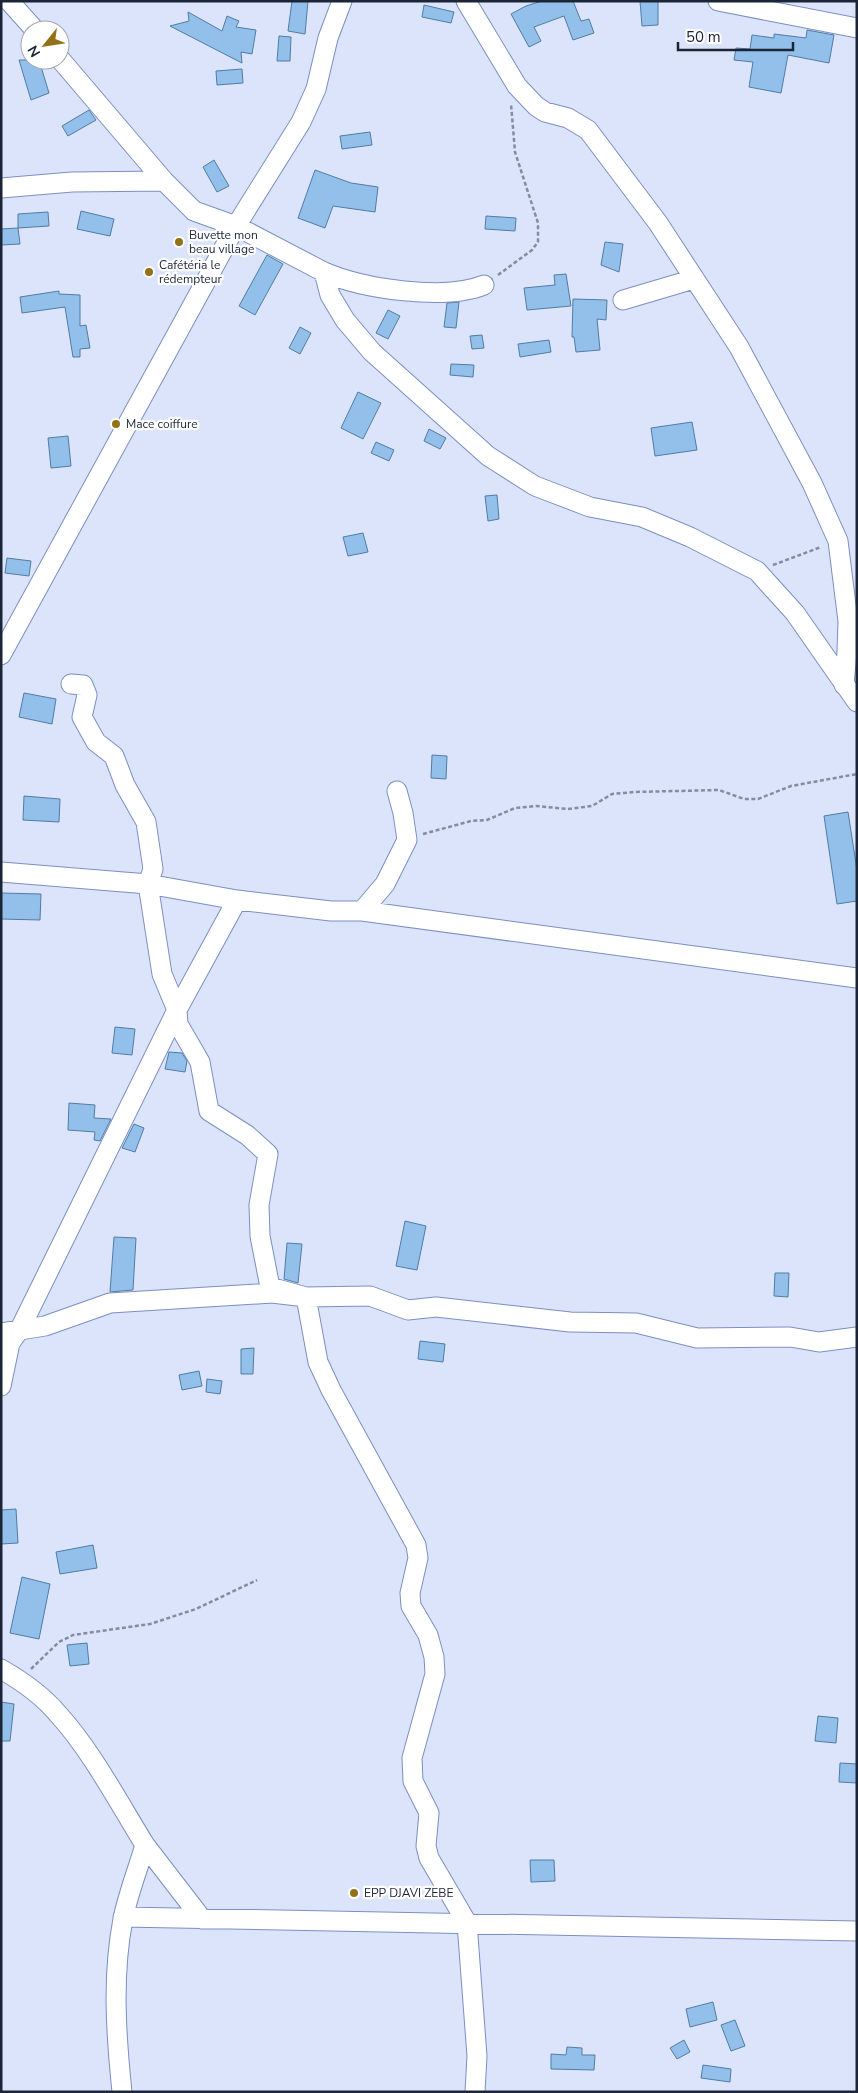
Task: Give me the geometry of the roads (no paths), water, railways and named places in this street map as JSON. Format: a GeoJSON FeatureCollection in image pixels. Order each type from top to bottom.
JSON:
{"type":"FeatureCollection","features":[{"type":"Feature","properties":{"kind":"street"},"geometry":{"type":"LineString","coordinates":[[9,1],[26,20]]}},
{"type":"Feature","properties":{"kind":"street"},"geometry":{"type":"LineString","coordinates":[[3,643],[236,226],[301,122],[316,89],[328,38],[342,1]]}},
{"type":"Feature","properties":{"kind":"street"},"geometry":{"type":"LineString","coordinates":[[466,1],[517,86],[540,109],[568,118],[588,130],[658,223],[739,348],[812,483],[838,541],[848,621],[844,686]]}},
{"type":"Feature","properties":{"kind":"street"},"geometry":{"type":"LineString","coordinates":[[718,1],[857,28]]}},
{"type":"Feature","properties":{"kind":"street"},"geometry":{"type":"LineString","coordinates":[[69,70],[164,181],[194,211],[236,226],[345,281],[372,287],[444,293],[471,290],[484,285]]}},
{"type":"Feature","properties":{"kind":"street"},"geometry":{"type":"LineString","coordinates":[[1,188],[72,182],[164,181]]}},
{"type":"Feature","properties":{"kind":"street"},"geometry":{"type":"LineString","coordinates":[[324,272],[330,296],[345,320],[372,352],[488,456],[535,486],[590,507],[642,517],[690,537],[757,571],[795,613],[819,645],[844,686],[857,702]]}},
{"type":"Feature","properties":{"kind":"street"},"geometry":{"type":"LineString","coordinates":[[623,300],[694,279]]}},
{"type":"Feature","properties":{"kind":"street"},"geometry":{"type":"LineString","coordinates":[[71,684],[83,685],[87,695],[82,717],[96,742],[114,756],[125,785],[146,822],[154,879],[162,974],[177,1010],[178,1024],[200,1062],[209,1111],[248,1134],[268,1154],[259,1205],[260,1236],[270,1287],[306,1298]]}},
{"type":"Feature","properties":{"kind":"street"},"geometry":{"type":"LineString","coordinates":[[362,911],[385,884],[407,840],[397,791]]}},
{"type":"Feature","properties":{"kind":"street"},"geometry":{"type":"LineString","coordinates":[[1,872],[154,879],[237,900],[331,910],[362,911],[854,981]]}},
{"type":"Feature","properties":{"kind":"street"},"geometry":{"type":"LineString","coordinates":[[1,1386],[10,1344],[20,1329],[177,1010],[237,900]]}},
{"type":"Feature","properties":{"kind":"street"},"geometry":{"type":"LineString","coordinates":[[1,1333],[45,1326],[110,1303],[272,1293],[306,1298],[370,1296],[408,1310],[436,1307],[570,1322],[636,1323],[697,1338],[790,1337],[819,1342],[857,1337]]}},
{"type":"Feature","properties":{"kind":"street"},"geometry":{"type":"LineString","coordinates":[[306,1298],[318,1362],[331,1390],[416,1545],[418,1558],[410,1593],[411,1606],[428,1635],[434,1657],[435,1674],[412,1758],[412,1781],[428,1813],[426,1846],[429,1858],[467,1923],[477,2056],[475,2092]]}},
{"type":"Feature","properties":{"kind":"street"},"geometry":{"type":"LineString","coordinates":[[1,1669],[20,1680],[58,1713],[76,1736],[145,1845],[202,1919]]}},
{"type":"Feature","properties":{"kind":"street"},"geometry":{"type":"LineString","coordinates":[[122,2092],[116,2020],[116,1968],[123,1917],[145,1845]]}},
{"type":"Feature","properties":{"kind":"street"},"geometry":{"type":"LineString","coordinates":[[123,1917],[857,1932]]}},
{"type":"Feature","properties":{"kind":"place","name":"Buvette mon beau village"},"geometry":{"type":"Point","coordinates":[179,242]}},
{"type":"Feature","properties":{"kind":"place","name":"Cafétéria le rédempteur"},"geometry":{"type":"Point","coordinates":[149,272]}},
{"type":"Feature","properties":{"kind":"place","name":"Mace coiffure"},"geometry":{"type":"Point","coordinates":[116,424]}},
{"type":"Feature","properties":{"kind":"place","name":"EPP DJAVI ZEBE"},"geometry":{"type":"Point","coordinates":[354,1893]}}]}
